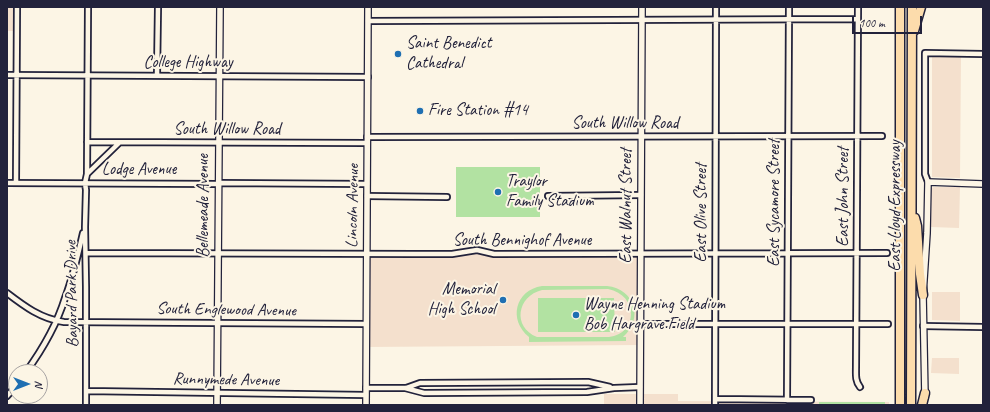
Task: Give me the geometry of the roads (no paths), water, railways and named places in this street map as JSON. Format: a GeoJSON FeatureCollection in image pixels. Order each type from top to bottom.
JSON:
{"type":"FeatureCollection","features":[{"type":"Feature","properties":{"kind":"highway"},"geometry":{"type":"LineString","coordinates":[[897,7],[900,20]]}},
{"type":"Feature","properties":{"kind":"highway","name":"East Lloyd Expressway"},"geometry":{"type":"LineString","coordinates":[[900,7],[900,405]]}},
{"type":"Feature","properties":{"kind":"highway","name":"East Lloyd Expressway"},"geometry":{"type":"LineString","coordinates":[[911,405],[912,7]]}},
{"type":"Feature","properties":{"kind":"highway"},"geometry":{"type":"LineString","coordinates":[[912,40],[921,7]]}},
{"type":"Feature","properties":{"kind":"highway"},"geometry":{"type":"LineString","coordinates":[[911,198],[917,226],[923,295]]}},
{"type":"Feature","properties":{"kind":"highway"},"geometry":{"type":"LineString","coordinates":[[923,405],[925,393]]}},
{"type":"Feature","properties":{"kind":"street"},"geometry":{"type":"LineString","coordinates":[[16,183],[17,7]]}},
{"type":"Feature","properties":{"kind":"street"},"geometry":{"type":"LineString","coordinates":[[87,174],[88,7]]}},
{"type":"Feature","properties":{"kind":"street"},"geometry":{"type":"LineString","coordinates":[[157,75],[158,7]]}},
{"type":"Feature","properties":{"kind":"street","name":"Bellemeade Avenue"},"geometry":{"type":"LineString","coordinates":[[217,405],[220,7]]}},
{"type":"Feature","properties":{"kind":"street","name":"Lincoln Avenue"},"geometry":{"type":"LineString","coordinates":[[366,405],[368,7]]}},
{"type":"Feature","properties":{"kind":"street","name":"East Walnut Street"},"geometry":{"type":"LineString","coordinates":[[640,405],[642,7]]}},
{"type":"Feature","properties":{"kind":"street","name":"East Olive Street"},"geometry":{"type":"LineString","coordinates":[[714,405],[716,7]]}},
{"type":"Feature","properties":{"kind":"street","name":"East Sycamore Street"},"geometry":{"type":"LineString","coordinates":[[787,400],[789,7]]}},
{"type":"Feature","properties":{"kind":"street","name":"East John Street"},"geometry":{"type":"LineString","coordinates":[[858,7],[856,378],[860,386]]}},
{"type":"Feature","properties":{"kind":"street"},"geometry":{"type":"LineString","coordinates":[[368,21],[857,20]]}},
{"type":"Feature","properties":{"kind":"street"},"geometry":{"type":"LineString","coordinates":[[925,393],[923,295],[928,233],[928,182],[925,174],[926,53],[983,54]]}},
{"type":"Feature","properties":{"kind":"street","name":"College Highway"},"geometry":{"type":"LineString","coordinates":[[7,75],[368,77]]}},
{"type":"Feature","properties":{"kind":"street","name":"South Willow Road"},"geometry":{"type":"LineString","coordinates":[[87,142],[219,143],[641,137],[882,136]]}},
{"type":"Feature","properties":{"kind":"street"},"geometry":{"type":"LineString","coordinates":[[87,174],[119,143]]}},
{"type":"Feature","properties":{"kind":"street","name":"Bayard Park Drive"},"geometry":{"type":"LineString","coordinates":[[86,405],[85,183],[87,174]]}},
{"type":"Feature","properties":{"kind":"street"},"geometry":{"type":"LineString","coordinates":[[928,182],[983,184]]}},
{"type":"Feature","properties":{"kind":"street","name":"Lodge Avenue"},"geometry":{"type":"LineString","coordinates":[[7,183],[367,184]]}},
{"type":"Feature","properties":{"kind":"street"},"geometry":{"type":"LineString","coordinates":[[548,196],[641,195]]}},
{"type":"Feature","properties":{"kind":"street"},"geometry":{"type":"LineString","coordinates":[[367,196],[447,197]]}},
{"type":"Feature","properties":{"kind":"street"},"geometry":{"type":"LineString","coordinates":[[31,364],[47,339],[65,300],[85,227]]}},
{"type":"Feature","properties":{"kind":"street","name":"South Bennighof Avenue"},"geometry":{"type":"LineString","coordinates":[[86,253],[452,254],[477,250],[494,254],[887,253]]}},
{"type":"Feature","properties":{"kind":"street"},"geometry":{"type":"LineString","coordinates":[[7,293],[31,310],[55,321]]}},
{"type":"Feature","properties":{"kind":"street","name":"South Englewood Avenue"},"geometry":{"type":"LineString","coordinates":[[55,321],[366,324]]}},
{"type":"Feature","properties":{"kind":"street"},"geometry":{"type":"LineString","coordinates":[[640,324],[888,324]]}},
{"type":"Feature","properties":{"kind":"street"},"geometry":{"type":"LineString","coordinates":[[923,326],[983,327]]}},
{"type":"Feature","properties":{"kind":"street"},"geometry":{"type":"LineString","coordinates":[[405,388],[420,383],[588,382],[614,388]]}},
{"type":"Feature","properties":{"kind":"street"},"geometry":{"type":"LineString","coordinates":[[366,388],[405,388],[424,393],[431,393],[587,392],[614,388],[640,387]]}},
{"type":"Feature","properties":{"kind":"street","name":"Runnymede Avenue"},"geometry":{"type":"LineString","coordinates":[[86,391],[366,395]]}},
{"type":"Feature","properties":{"kind":"street"},"geometry":{"type":"LineString","coordinates":[[715,399],[811,400]]}},
{"type":"Feature","properties":{"kind":"place","name":"Saint Benedict Cathedral"},"geometry":{"type":"Point","coordinates":[398,54]}},
{"type":"Feature","properties":{"kind":"place","name":"Fire Station #14"},"geometry":{"type":"Point","coordinates":[420,111]}},
{"type":"Feature","properties":{"kind":"place","name":"Traylor Family Stadium"},"geometry":{"type":"Point","coordinates":[498,192]}},
{"type":"Feature","properties":{"kind":"place","name":"Memorial High School"},"geometry":{"type":"Point","coordinates":[503,300]}},
{"type":"Feature","properties":{"kind":"place","name":"Wayne Henning Stadium Bob Hargrave Field"},"geometry":{"type":"Point","coordinates":[576,315]}}]}
